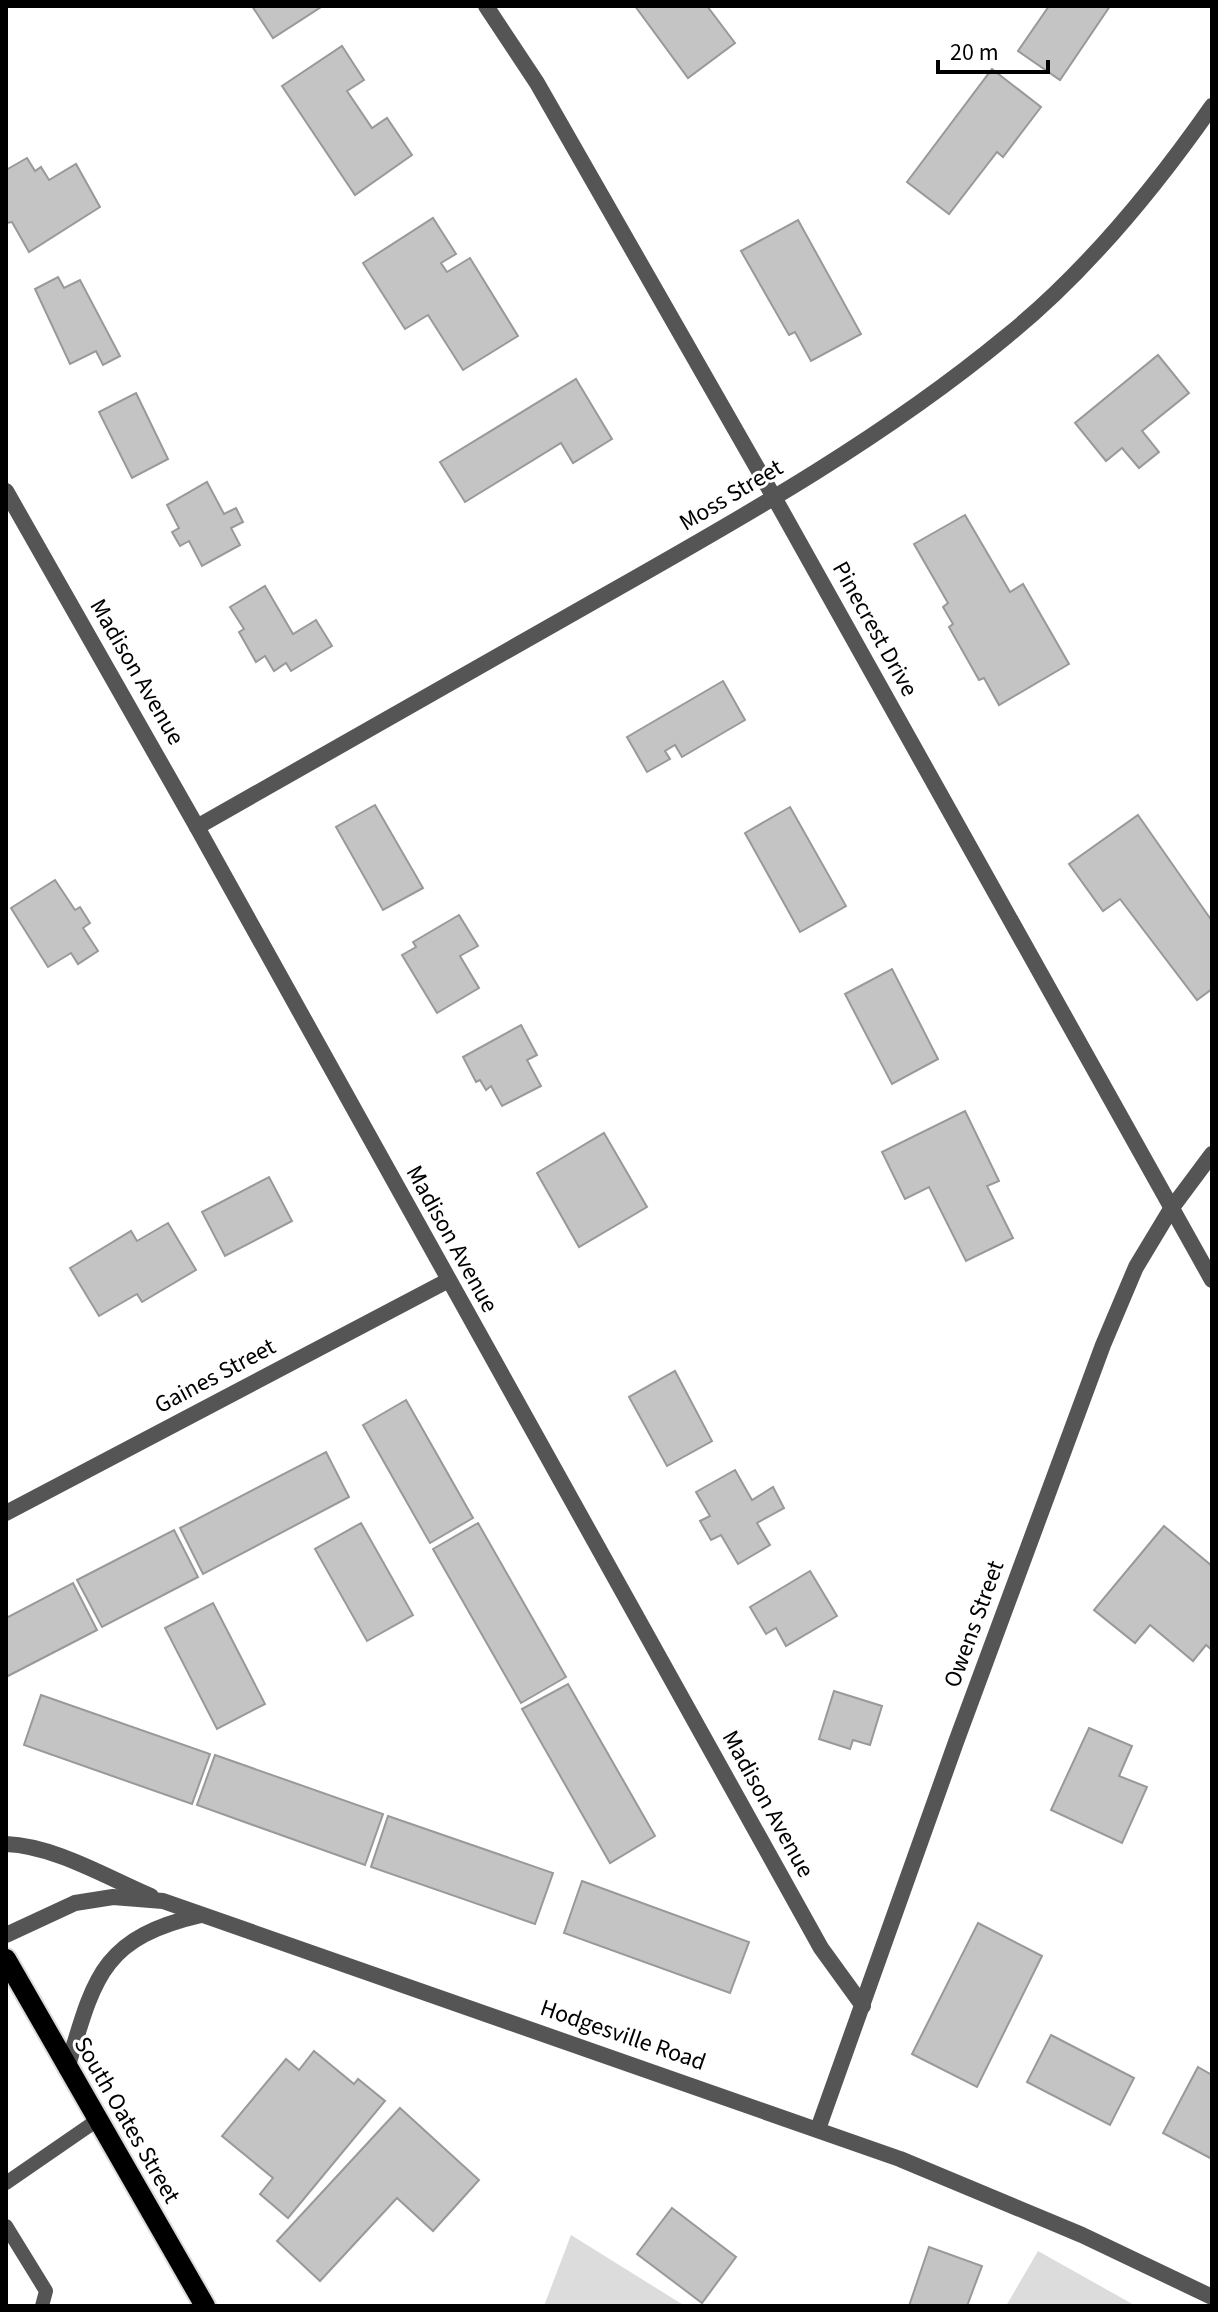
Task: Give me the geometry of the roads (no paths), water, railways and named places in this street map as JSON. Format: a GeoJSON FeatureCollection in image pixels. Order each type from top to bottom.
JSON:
{"type":"FeatureCollection","features":[{"type":"Feature","properties":{"kind":"main road","name":"South Oates Street"},"geometry":{"type":"LineString","coordinates":[[6,1959],[96,2121],[205,2306]]}},
{"type":"Feature","properties":{"kind":"street","name":"Pinecrest Drive"},"geometry":{"type":"LineString","coordinates":[[486,6],[537,83],[775,499],[1212,1280]]}},
{"type":"Feature","properties":{"kind":"street","name":"Moss Street"},"geometry":{"type":"LineString","coordinates":[[197,827],[775,499],[930,397],[1009,334],[1124,220],[1212,106]]}},
{"type":"Feature","properties":{"kind":"street","name":"Madison Avenue"},"geometry":{"type":"LineString","coordinates":[[6,491],[197,827],[821,1948],[863,2006]]}},
{"type":"Feature","properties":{"kind":"street","name":"Owens Street"},"geometry":{"type":"LineString","coordinates":[[818,2129],[956,1742],[1103,1345],[1136,1267],[1171,1209],[1212,1154]]}},
{"type":"Feature","properties":{"kind":"street","name":"Gaines Street"},"geometry":{"type":"LineString","coordinates":[[6,1513],[447,1281]]}},
{"type":"Feature","properties":{"kind":"street"},"geometry":{"type":"LineString","coordinates":[[6,1844],[22,1845],[75,1863],[163,1901]]}},
{"type":"Feature","properties":{"kind":"street","name":"Hodgesville Road"},"geometry":{"type":"LineString","coordinates":[[6,1935],[75,1903],[113,1897],[163,1901],[900,2159],[1082,2235],[1212,2297]]}},
{"type":"Feature","properties":{"kind":"street"},"geometry":{"type":"LineString","coordinates":[[67,2069],[85,2008],[104,1970],[128,1942],[161,1924],[203,1915]]}},
{"type":"Feature","properties":{"kind":"lane"},"geometry":{"type":"LineString","coordinates":[[6,2183],[96,2121]]}},
{"type":"Feature","properties":{"kind":"lane"},"geometry":{"type":"LineString","coordinates":[[6,2226],[48,2295],[42,2306]]}}]}
